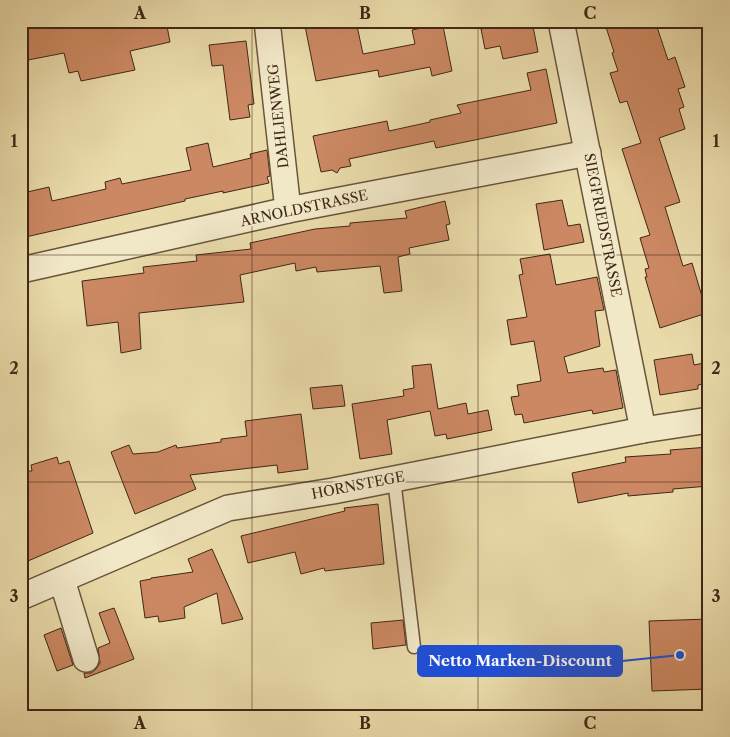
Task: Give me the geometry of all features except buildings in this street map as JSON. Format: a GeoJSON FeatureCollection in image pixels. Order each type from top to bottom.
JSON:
{"type":"FeatureCollection","features":[{"type":"Feature","properties":{"kind":"street","name":"DAHLIENWEG"},"geometry":{"type":"LineString","coordinates":[[267,21],[288,210]]}},
{"type":"Feature","properties":{"kind":"street","name":"SIEGFRIEDSTRASSE"},"geometry":{"type":"LineString","coordinates":[[561,21],[643,430]]}},
{"type":"Feature","properties":{"kind":"street","name":"ARNOLDSTRASSE"},"geometry":{"type":"LineString","coordinates":[[21,270],[288,210],[588,152]]}},
{"type":"Feature","properties":{"kind":"street","name":"HORNSTEGE"},"geometry":{"type":"LineString","coordinates":[[21,597],[228,508],[333,491],[643,430],[709,420]]}},
{"type":"Feature","properties":{"kind":"street"},"geometry":{"type":"LineString","coordinates":[[62,580],[86,658]]}},
{"type":"Feature","properties":{"kind":"lane"},"geometry":{"type":"LineString","coordinates":[[394,478],[414,647]]}},
{"type":"Feature","properties":{"kind":"place","name":"Netto Marken-Discount"},"geometry":{"type":"Point","coordinates":[680,655]}}]}
